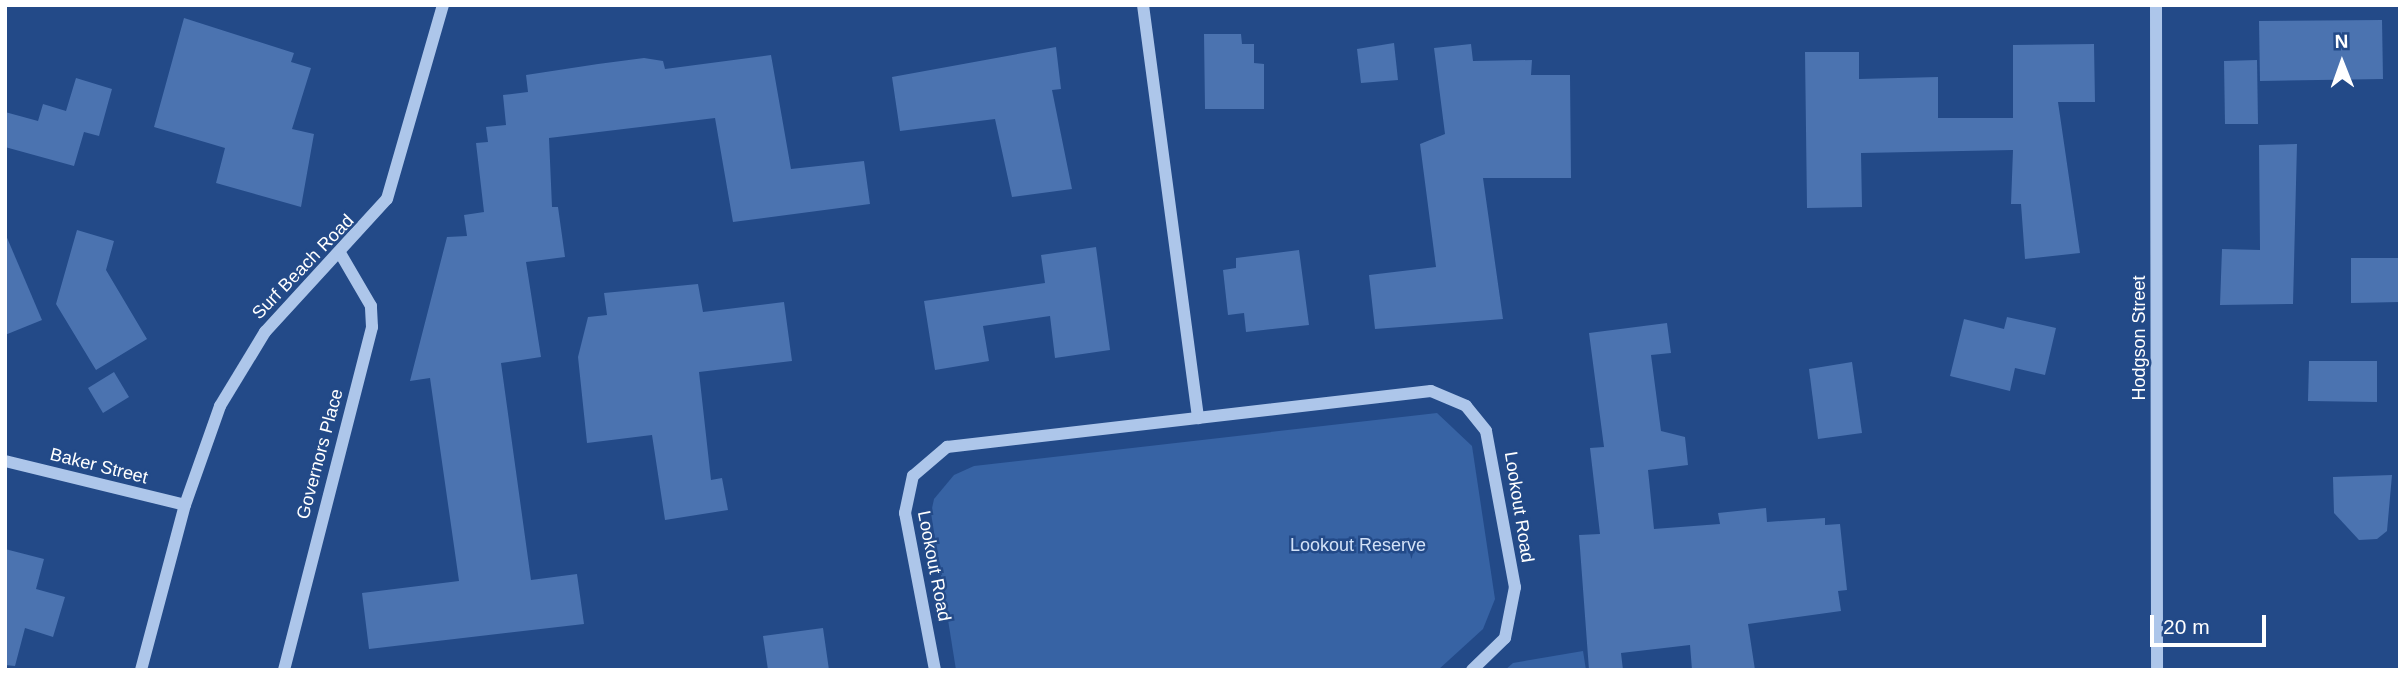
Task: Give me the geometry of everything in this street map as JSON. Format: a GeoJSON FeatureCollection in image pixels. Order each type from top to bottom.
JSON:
{"type":"FeatureCollection","features":[{"type":"Feature","properties":{"kind":"street","name":"Surf Beach Road"},"geometry":{"type":"LineString","coordinates":[[141,670],[185,505],[232,381],[285,308],[379,212],[395,179],[443,5]]}},
{"type":"Feature","properties":{"kind":"street"},"geometry":{"type":"LineString","coordinates":[[1143,5],[1198,418]]}},
{"type":"Feature","properties":{"kind":"street","name":"Hodgson Street"},"geometry":{"type":"LineString","coordinates":[[2156,5],[2157,670]]}},
{"type":"Feature","properties":{"kind":"street","name":"Governors Place"},"geometry":{"type":"LineString","coordinates":[[284,670],[372,327],[370,306],[340,254]]}},
{"type":"Feature","properties":{"kind":"street","name":"Lookout Road"},"geometry":{"type":"LineString","coordinates":[[935,670],[905,513],[906,494],[925,460],[973,439],[1198,418],[1431,391],[1472,412],[1493,453],[1515,599],[1505,638],[1472,670]]}},
{"type":"Feature","properties":{"kind":"street","name":"Baker Street"},"geometry":{"type":"LineString","coordinates":[[5,461],[185,505]]}},
{"type":"Feature","properties":{"kind":"green space","name":"Lookout Reserve"},"geometry":{"type":"Polygon","coordinates":[[[1437,413],[1472,446],[1495,599],[1483,629],[1438,670],[956,670],[931,513],[934,499],[954,475],[974,466],[1437,413]]]}},
{"type":"Feature","properties":{"kind":"green space"},"geometry":{"type":"Polygon","coordinates":[[[1583,651],[1586,670],[1505,670],[1513,663],[1583,651]]]}},
{"type":"Feature","properties":{"kind":"building"},"geometry":{"type":"Polygon","coordinates":[[[184,18],[294,53],[291,62],[311,68],[292,129],[314,134],[301,207],[216,183],[225,148],[154,127],[184,18]]]}},
{"type":"Feature","properties":{"kind":"building"},"geometry":{"type":"Polygon","coordinates":[[[2382,20],[2383,79],[2260,81],[2259,21],[2382,20]]]}},
{"type":"Feature","properties":{"kind":"building"},"geometry":{"type":"Polygon","coordinates":[[[1204,34],[1241,34],[1242,44],[1254,44],[1254,63],[1264,64],[1264,109],[1205,109],[1204,34]]]}},
{"type":"Feature","properties":{"kind":"building"},"geometry":{"type":"Polygon","coordinates":[[[1394,43],[1398,80],[1361,83],[1357,49],[1394,43]]]}},
{"type":"Feature","properties":{"kind":"building"},"geometry":{"type":"Polygon","coordinates":[[[1471,44],[1473,61],[1532,60],[1531,75],[1570,75],[1571,178],[1483,178],[1503,319],[1375,329],[1369,275],[1436,267],[1420,144],[1445,134],[1434,48],[1471,44]]]}},
{"type":"Feature","properties":{"kind":"building"},"geometry":{"type":"Polygon","coordinates":[[[2094,44],[2095,102],[2058,102],[2080,253],[2025,259],[2021,204],[2011,204],[2013,150],[1861,153],[1862,207],[1807,208],[1805,52],[1859,52],[1859,79],[1938,77],[1938,118],[2013,118],[2013,45],[2094,44]]]}},
{"type":"Feature","properties":{"kind":"building"},"geometry":{"type":"Polygon","coordinates":[[[1056,47],[1061,89],[1052,90],[1072,189],[1012,197],[995,119],[900,131],[892,77],[1056,47]]]}},
{"type":"Feature","properties":{"kind":"building"},"geometry":{"type":"Polygon","coordinates":[[[771,55],[791,169],[864,161],[870,204],[733,222],[715,118],[549,138],[552,207],[558,207],[565,257],[526,262],[541,357],[501,363],[531,580],[577,574],[584,624],[369,649],[362,593],[459,581],[430,378],[410,381],[447,237],[467,236],[464,215],[484,212],[476,143],[488,142],[486,127],[506,125],[503,95],[528,92],[526,75],[598,64],[644,58],[663,61],[665,69],[771,55]]]}},
{"type":"Feature","properties":{"kind":"building"},"geometry":{"type":"Polygon","coordinates":[[[2257,60],[2258,124],[2225,124],[2224,61],[2257,60]]]}},
{"type":"Feature","properties":{"kind":"building"},"geometry":{"type":"Polygon","coordinates":[[[76,78],[112,89],[99,136],[84,132],[74,166],[5,147],[5,112],[38,121],[43,104],[66,111],[76,78]]]}},
{"type":"Feature","properties":{"kind":"building"},"geometry":{"type":"Polygon","coordinates":[[[2297,144],[2293,304],[2220,305],[2222,249],[2260,250],[2259,145],[2297,144]]]}},
{"type":"Feature","properties":{"kind":"building"},"geometry":{"type":"Polygon","coordinates":[[[77,230],[114,241],[106,270],[147,339],[96,370],[56,304],[77,230]]]}},
{"type":"Feature","properties":{"kind":"building"},"geometry":{"type":"Polygon","coordinates":[[[5,233],[42,320],[5,335],[5,233]]]}},
{"type":"Feature","properties":{"kind":"building"},"geometry":{"type":"Polygon","coordinates":[[[1096,247],[1110,350],[1055,358],[1050,316],[983,326],[989,361],[935,370],[924,301],[1045,283],[1041,255],[1096,247]]]}},
{"type":"Feature","properties":{"kind":"building"},"geometry":{"type":"Polygon","coordinates":[[[1299,250],[1309,325],[1246,332],[1244,313],[1228,315],[1223,270],[1236,268],[1236,258],[1299,250]]]}},
{"type":"Feature","properties":{"kind":"building"},"geometry":{"type":"Polygon","coordinates":[[[2351,258],[2400,258],[2400,302],[2351,303],[2351,258]]]}},
{"type":"Feature","properties":{"kind":"building"},"geometry":{"type":"Polygon","coordinates":[[[698,284],[703,312],[784,302],[792,361],[699,372],[711,480],[722,478],[728,510],[665,520],[652,435],[587,443],[578,357],[588,317],[607,315],[604,293],[698,284]]]}},
{"type":"Feature","properties":{"kind":"building"},"geometry":{"type":"Polygon","coordinates":[[[2007,317],[2056,328],[2045,375],[2015,368],[2010,391],[1950,376],[1964,319],[2004,329],[2007,317]]]}},
{"type":"Feature","properties":{"kind":"building"},"geometry":{"type":"Polygon","coordinates":[[[1667,323],[1671,353],[1651,355],[1661,431],[1685,437],[1688,465],[1648,470],[1654,529],[1720,524],[1718,513],[1766,508],[1767,522],[1825,518],[1825,525],[1840,524],[1847,590],[1838,591],[1841,611],[1748,624],[1755,670],[1692,670],[1690,645],[1621,653],[1623,670],[1589,670],[1579,535],[1600,534],[1590,448],[1604,447],[1589,333],[1667,323]]]}},
{"type":"Feature","properties":{"kind":"building"},"geometry":{"type":"Polygon","coordinates":[[[2309,361],[2377,361],[2377,402],[2308,401],[2309,361]]]}},
{"type":"Feature","properties":{"kind":"building"},"geometry":{"type":"Polygon","coordinates":[[[1852,362],[1862,433],[1818,439],[1809,369],[1852,362]]]}},
{"type":"Feature","properties":{"kind":"building"},"geometry":{"type":"Polygon","coordinates":[[[114,372],[129,397],[103,413],[88,388],[114,372]]]}},
{"type":"Feature","properties":{"kind":"building"},"geometry":{"type":"Polygon","coordinates":[[[2392,475],[2387,531],[2377,539],[2359,540],[2334,513],[2333,477],[2392,475]]]}},
{"type":"Feature","properties":{"kind":"building"},"geometry":{"type":"Polygon","coordinates":[[[5,549],[44,559],[36,589],[65,597],[53,637],[25,628],[15,666],[5,665],[5,549]]]}},
{"type":"Feature","properties":{"kind":"building"},"geometry":{"type":"Polygon","coordinates":[[[823,628],[829,670],[768,670],[763,636],[823,628]]]}}]}
